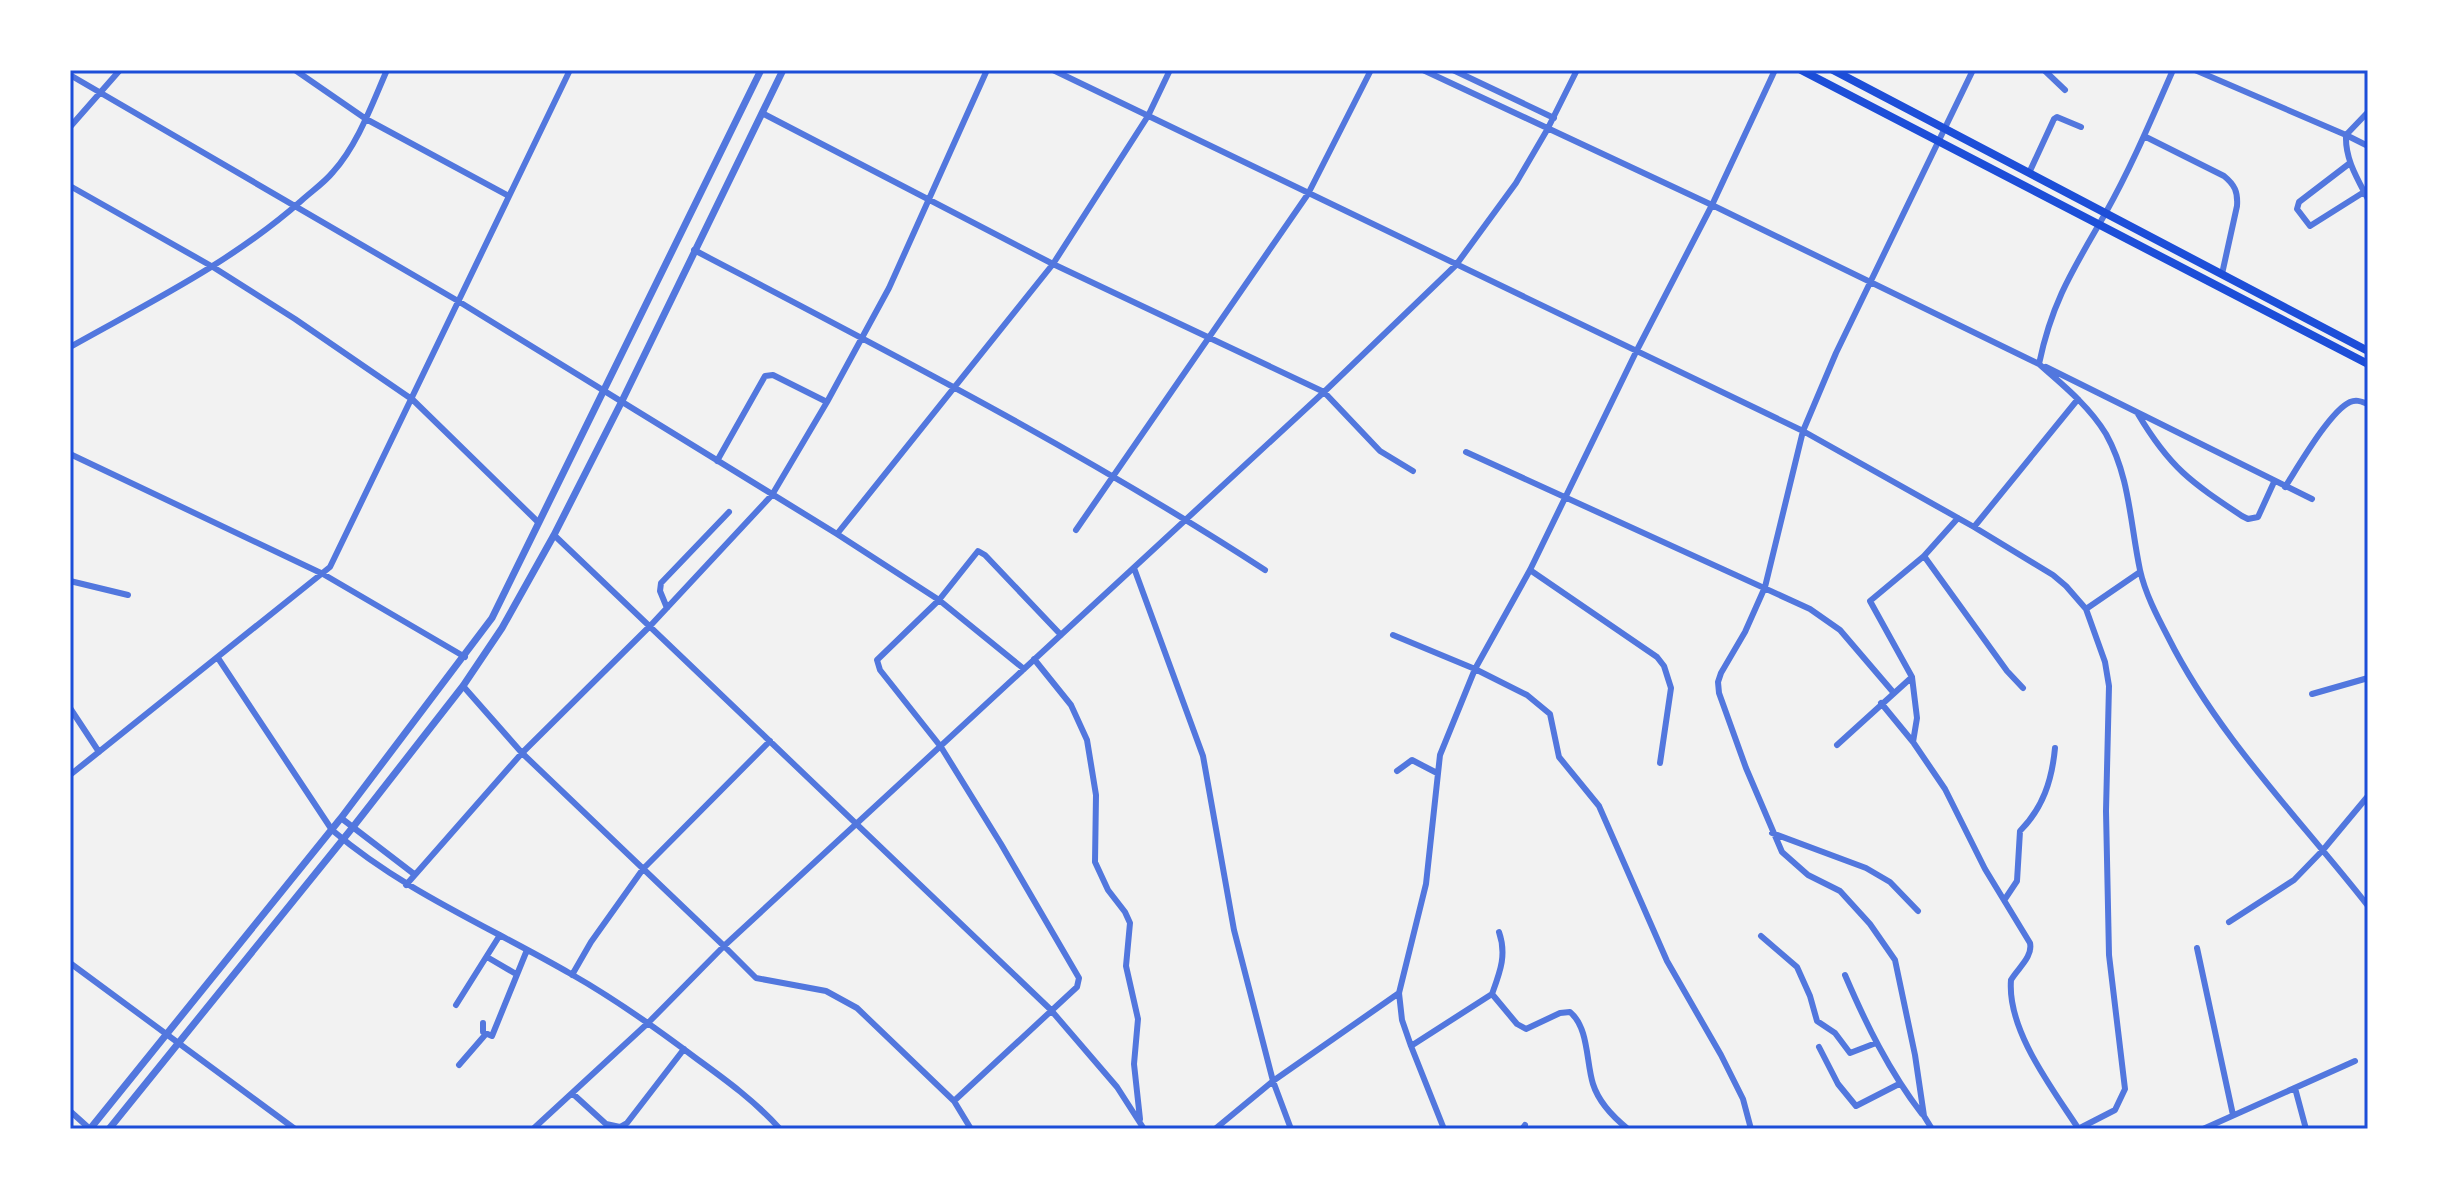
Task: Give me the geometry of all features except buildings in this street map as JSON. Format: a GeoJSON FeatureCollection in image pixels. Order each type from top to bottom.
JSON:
{"type":"FeatureCollection","features":[{"type":"Feature","properties":{"kind":"main road"},"geometry":{"type":"LineString","coordinates":[[1801,70],[2368,364]]}},
{"type":"Feature","properties":{"kind":"main road"},"geometry":{"type":"LineString","coordinates":[[1833,70],[2368,351]]}},
{"type":"Feature","properties":{"kind":"street"},"geometry":{"type":"LineString","coordinates":[[70,127],[120,70]]}},
{"type":"Feature","properties":{"kind":"street"},"geometry":{"type":"LineString","coordinates":[[295,70],[366,119],[509,196]]}},
{"type":"Feature","properties":{"kind":"street"},"geometry":{"type":"LineString","coordinates":[[70,347],[213,267],[251,242],[334,172],[366,119],[387,70]]}},
{"type":"Feature","properties":{"kind":"street"},"geometry":{"type":"LineString","coordinates":[[70,775],[330,567],[570,70]]}},
{"type":"Feature","properties":{"kind":"street"},"geometry":{"type":"LineString","coordinates":[[70,1111],[90,1129],[332,830],[492,618],[761,70]]}},
{"type":"Feature","properties":{"kind":"street"},"geometry":{"type":"LineString","coordinates":[[109,1129],[353,827],[463,686],[502,628],[554,535],[622,401],[783,70]]}},
{"type":"Feature","properties":{"kind":"street"},"geometry":{"type":"LineString","coordinates":[[406,885],[522,753],[651,625],[772,495],[889,288],[987,70]]}},
{"type":"Feature","properties":{"kind":"street"},"geometry":{"type":"LineString","coordinates":[[1053,70],[1803,431],[2053,575],[2086,609],[2105,662],[2109,686],[2106,811],[2109,955],[2125,1089],[2115,1110],[2078,1129],[2037,1065],[2016,1018],[2011,980],[2031,950],[2005,899],[1985,869],[1945,789],[1881,703]]}},
{"type":"Feature","properties":{"kind":"street"},"geometry":{"type":"LineString","coordinates":[[837,534],[1053,264],[1148,116],[1170,70]]}},
{"type":"Feature","properties":{"kind":"street"},"geometry":{"type":"LineString","coordinates":[[1076,530],[1308,194],[1371,70]]}},
{"type":"Feature","properties":{"kind":"street"},"geometry":{"type":"LineString","coordinates":[[1423,70],[1870,281],[2312,499]]}},
{"type":"Feature","properties":{"kind":"street"},"geometry":{"type":"LineString","coordinates":[[1453,70],[1554,118]]}},
{"type":"Feature","properties":{"kind":"street"},"geometry":{"type":"LineString","coordinates":[[533,1129],[648,1023],[724,946],[1324,392],[1456,265],[1516,183],[1554,118],[1577,70]]}},
{"type":"Feature","properties":{"kind":"street"},"geometry":{"type":"LineString","coordinates":[[1444,1129],[1402,1020],[1399,993],[1426,884],[1440,755],[1475,669],[1530,570],[1636,352],[1712,205],[1775,70]]}},
{"type":"Feature","properties":{"kind":"street"},"geometry":{"type":"LineString","coordinates":[[1924,1116],[1895,960],[1870,924],[1840,891],[1808,875],[1782,852],[1746,768],[1719,693],[1718,682],[1765,587],[1803,431],[1836,353],[1973,70]]}},
{"type":"Feature","properties":{"kind":"street"},"geometry":{"type":"LineString","coordinates":[[2044,70],[2065,90]]}},
{"type":"Feature","properties":{"kind":"street"},"geometry":{"type":"LineString","coordinates":[[2039,364],[2045,332],[2064,284],[2105,213],[2173,70]]}},
{"type":"Feature","properties":{"kind":"street"},"geometry":{"type":"LineString","coordinates":[[2195,70],[2368,146]]}},
{"type":"Feature","properties":{"kind":"street"},"geometry":{"type":"LineString","coordinates":[[70,75],[458,301],[837,534],[939,600],[1024,669]]}},
{"type":"Feature","properties":{"kind":"street"},"geometry":{"type":"LineString","coordinates":[[2350,163],[2299,202],[2297,209],[2310,226],[2366,195],[2350,163],[2346,135],[2368,112]]}},
{"type":"Feature","properties":{"kind":"street"},"geometry":{"type":"LineString","coordinates":[[762,113],[1053,264],[1324,392],[1380,451],[1413,471]]}},
{"type":"Feature","properties":{"kind":"street"},"geometry":{"type":"LineString","coordinates":[[2029,173],[2054,119],[2057,117],[2081,127]]}},
{"type":"Feature","properties":{"kind":"street"},"geometry":{"type":"LineString","coordinates":[[2144,136],[2233,183],[2238,195],[2237,206],[2222,274]]}},
{"type":"Feature","properties":{"kind":"street"},"geometry":{"type":"LineString","coordinates":[[70,186],[213,267],[413,400],[538,522]]}},
{"type":"Feature","properties":{"kind":"street"},"geometry":{"type":"LineString","coordinates":[[694,250],[863,338],[1113,475],[1265,570]]}},
{"type":"Feature","properties":{"kind":"street"},"geometry":{"type":"LineString","coordinates":[[2039,364],[2078,399],[2105,433],[2116,455],[2126,482],[2140,572],[2168,639],[2194,684],[2229,733],[2368,906]]}},
{"type":"Feature","properties":{"kind":"street"},"geometry":{"type":"LineString","coordinates":[[717,461],[765,376],[773,375],[827,402]]}},
{"type":"Feature","properties":{"kind":"street"},"geometry":{"type":"LineString","coordinates":[[1974,527],[2078,399]]}},
{"type":"Feature","properties":{"kind":"street"},"geometry":{"type":"LineString","coordinates":[[2285,487],[2337,413],[2349,402],[2358,400],[2368,404]]}},
{"type":"Feature","properties":{"kind":"street"},"geometry":{"type":"LineString","coordinates":[[2136,411],[2158,448],[2171,463],[2189,480],[2242,516],[2248,519],[2258,517],[2274,482]]}},
{"type":"Feature","properties":{"kind":"street"},"geometry":{"type":"LineString","coordinates":[[1466,452],[1810,609],[1833,624],[1893,692]]}},
{"type":"Feature","properties":{"kind":"street"},"geometry":{"type":"LineString","coordinates":[[70,454],[323,574],[465,657]]}},
{"type":"Feature","properties":{"kind":"street"},"geometry":{"type":"LineString","coordinates":[[667,608],[660,591],[661,583],[729,512]]}},
{"type":"Feature","properties":{"kind":"street"},"geometry":{"type":"LineString","coordinates":[[1913,742],[1917,718],[1912,677],[1870,601],[1924,556],[1958,518]]}},
{"type":"Feature","properties":{"kind":"street"},"geometry":{"type":"LineString","coordinates":[[554,535],[1050,1009],[1117,1087],[1142,1126]]}},
{"type":"Feature","properties":{"kind":"street"},"geometry":{"type":"LineString","coordinates":[[954,1101],[1077,987],[1079,978],[941,747],[880,670],[877,660],[939,600],[975,553],[981,552],[1061,635]]}},
{"type":"Feature","properties":{"kind":"street"},"geometry":{"type":"LineString","coordinates":[[1924,556],[2007,671],[2023,688]]}},
{"type":"Feature","properties":{"kind":"street"},"geometry":{"type":"LineString","coordinates":[[1134,568],[1203,756],[1234,930],[1273,1081],[1291,1129]]}},
{"type":"Feature","properties":{"kind":"street"},"geometry":{"type":"LineString","coordinates":[[1530,570],[1657,657],[1664,666],[1671,688],[1660,763]]}},
{"type":"Feature","properties":{"kind":"street"},"geometry":{"type":"LineString","coordinates":[[2086,609],[2140,572]]}},
{"type":"Feature","properties":{"kind":"street"},"geometry":{"type":"LineString","coordinates":[[70,581],[128,595]]}},
{"type":"Feature","properties":{"kind":"street"},"geometry":{"type":"LineString","coordinates":[[1393,635],[1475,669],[1527,695],[1550,714],[1559,757],[1599,806],[1667,961],[1743,1099],[1751,1129]]}},
{"type":"Feature","properties":{"kind":"street"},"geometry":{"type":"LineString","coordinates":[[218,658],[332,830],[406,885],[572,975],[648,1023],[738,1090],[780,1129]]}},
{"type":"Feature","properties":{"kind":"street"},"geometry":{"type":"LineString","coordinates":[[1034,659],[1071,705],[1087,740],[1096,795],[1095,862],[1108,890],[1130,923],[1126,966],[1138,1019],[1134,1064],[1142,1126]]}},
{"type":"Feature","properties":{"kind":"street"},"geometry":{"type":"LineString","coordinates":[[1837,745],[1912,677]]}},
{"type":"Feature","properties":{"kind":"street"},"geometry":{"type":"LineString","coordinates":[[2312,694],[2368,678]]}},
{"type":"Feature","properties":{"kind":"street"},"geometry":{"type":"LineString","coordinates":[[463,686],[522,753],[756,978],[826,991],[857,1008],[954,1101],[971,1129]]}},
{"type":"Feature","properties":{"kind":"street"},"geometry":{"type":"LineString","coordinates":[[70,708],[99,752]]}},
{"type":"Feature","properties":{"kind":"street"},"geometry":{"type":"LineString","coordinates":[[572,975],[591,942],[643,869],[770,741]]}},
{"type":"Feature","properties":{"kind":"street"},"geometry":{"type":"LineString","coordinates":[[2005,899],[2017,881],[2020,831],[2030,821],[2049,785],[2055,748]]}},
{"type":"Feature","properties":{"kind":"street"},"geometry":{"type":"LineString","coordinates":[[1397,771],[1412,760],[1437,773]]}},
{"type":"Feature","properties":{"kind":"street"},"geometry":{"type":"LineString","coordinates":[[2229,922],[2282,889],[2323,850],[2368,796]]}},
{"type":"Feature","properties":{"kind":"street"},"geometry":{"type":"LineString","coordinates":[[341,818],[414,874]]}},
{"type":"Feature","properties":{"kind":"street"},"geometry":{"type":"LineString","coordinates":[[1772,833],[1866,868],[1890,882],[1918,911]]}},
{"type":"Feature","properties":{"kind":"street"},"geometry":{"type":"LineString","coordinates":[[1411,1046],[1492,994],[1503,964],[1505,948],[1499,932]]}},
{"type":"Feature","properties":{"kind":"street"},"geometry":{"type":"LineString","coordinates":[[456,1005],[500,935]]}},
{"type":"Feature","properties":{"kind":"street"},"geometry":{"type":"LineString","coordinates":[[1761,936],[1797,967],[1817,1021],[1835,1033],[1850,1053],[1876,1043]]}},
{"type":"Feature","properties":{"kind":"street"},"geometry":{"type":"LineString","coordinates":[[2197,948],[2233,1115]]}},
{"type":"Feature","properties":{"kind":"street"},"geometry":{"type":"LineString","coordinates":[[459,1065],[485,1035],[494,1034],[527,950]]}},
{"type":"Feature","properties":{"kind":"street"},"geometry":{"type":"LineString","coordinates":[[487,957],[516,974]]}},
{"type":"Feature","properties":{"kind":"street"},"geometry":{"type":"LineString","coordinates":[[70,963],[295,1129]]}},
{"type":"Feature","properties":{"kind":"street"},"geometry":{"type":"LineString","coordinates":[[1845,975],[1876,1043],[1899,1084],[1932,1129]]}},
{"type":"Feature","properties":{"kind":"street"},"geometry":{"type":"LineString","coordinates":[[1215,1129],[1273,1081],[1399,993]]}},
{"type":"Feature","properties":{"kind":"street"},"geometry":{"type":"LineString","coordinates":[[1492,994],[1517,1024],[1526,1029],[1560,1013],[1570,1012],[1577,1018],[1593,1086],[1604,1106],[1628,1129]]}},
{"type":"Feature","properties":{"kind":"street"},"geometry":{"type":"LineString","coordinates":[[483,1023],[485,1035]]}},
{"type":"Feature","properties":{"kind":"street"},"geometry":{"type":"LineString","coordinates":[[1819,1047],[1838,1084],[1856,1106],[1899,1084]]}},
{"type":"Feature","properties":{"kind":"street"},"geometry":{"type":"LineString","coordinates":[[572,1093],[606,1124],[620,1127],[627,1123],[684,1049]]}},
{"type":"Feature","properties":{"kind":"street"},"geometry":{"type":"LineString","coordinates":[[2203,1129],[2355,1061]]}},
{"type":"Feature","properties":{"kind":"street"},"geometry":{"type":"LineString","coordinates":[[2295,1088],[2306,1129]]}}]}
